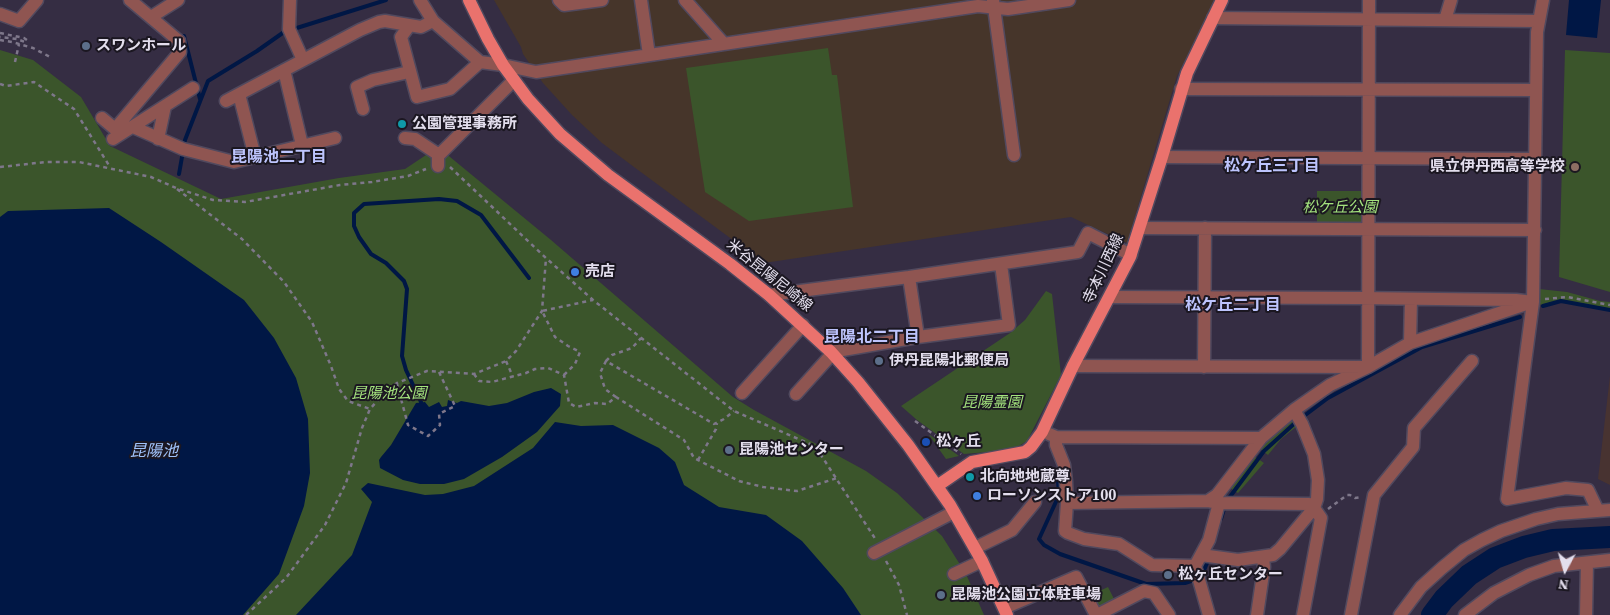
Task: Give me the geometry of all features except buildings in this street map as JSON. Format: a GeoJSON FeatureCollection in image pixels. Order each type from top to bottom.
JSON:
{"type":"FeatureCollection","features":[{"type":"Feature","properties":{"kind":"main road","name":"米谷昆陽尼崎線"},"geometry":{"type":"LineString","coordinates":[[469,0],[488,39],[504,65],[541,115],[582,154],[730,264],[803,325],[832,353],[884,414],[937,486],[982,562],[1006,612]]}},
{"type":"Feature","properties":{"kind":"main road","name":"寺本川西線"},"geometry":{"type":"LineString","coordinates":[[937,486],[972,462],[1025,452],[1042,432],[1131,255],[1181,89],[1222,0]]}},
{"type":"Feature","properties":{"kind":"street"},"geometry":{"type":"LineString","coordinates":[[0,14],[19,21],[37,0]]}},
{"type":"Feature","properties":{"kind":"street"},"geometry":{"type":"LineString","coordinates":[[102,118],[115,129],[180,52],[179,40],[130,0]]}},
{"type":"Feature","properties":{"kind":"street"},"geometry":{"type":"LineString","coordinates":[[151,18],[178,0]]}},
{"type":"Feature","properties":{"kind":"street"},"geometry":{"type":"LineString","coordinates":[[290,0],[289,29],[303,60]]}},
{"type":"Feature","properties":{"kind":"street"},"geometry":{"type":"LineString","coordinates":[[420,0],[433,21],[480,62],[536,72],[978,6],[994,4],[1008,9],[1070,0]]}},
{"type":"Feature","properties":{"kind":"street"},"geometry":{"type":"LineString","coordinates":[[559,0],[564,5],[602,0]]}},
{"type":"Feature","properties":{"kind":"street"},"geometry":{"type":"LineString","coordinates":[[641,0],[649,55]]}},
{"type":"Feature","properties":{"kind":"street"},"geometry":{"type":"LineString","coordinates":[[685,0],[724,44]]}},
{"type":"Feature","properties":{"kind":"street"},"geometry":{"type":"LineString","coordinates":[[1368,367],[1370,0]]}},
{"type":"Feature","properties":{"kind":"street"},"geometry":{"type":"LineString","coordinates":[[1444,20],[1451,0]]}},
{"type":"Feature","properties":{"kind":"street"},"geometry":{"type":"LineString","coordinates":[[1543,0],[1538,21],[1533,302],[1507,499],[1566,488],[1588,490],[1604,510]]}},
{"type":"Feature","properties":{"kind":"street"},"geometry":{"type":"LineString","coordinates":[[994,4],[1014,155]]}},
{"type":"Feature","properties":{"kind":"street"},"geometry":{"type":"LineString","coordinates":[[1213,18],[1538,21]]}},
{"type":"Feature","properties":{"kind":"street"},"geometry":{"type":"LineString","coordinates":[[226,101],[379,22],[386,20],[421,27],[433,21]]}},
{"type":"Feature","properties":{"kind":"street"},"geometry":{"type":"LineString","coordinates":[[409,26],[401,37],[417,97],[450,90],[480,62]]}},
{"type":"Feature","properties":{"kind":"street"},"geometry":{"type":"LineString","coordinates":[[284,70],[302,145]]}},
{"type":"Feature","properties":{"kind":"street"},"geometry":{"type":"LineString","coordinates":[[363,109],[353,89],[373,80],[409,72]]}},
{"type":"Feature","properties":{"kind":"street"},"geometry":{"type":"LineString","coordinates":[[405,138],[415,138],[438,160],[514,80]]}},
{"type":"Feature","properties":{"kind":"street"},"geometry":{"type":"LineString","coordinates":[[113,139],[192,88]]}},
{"type":"Feature","properties":{"kind":"street"},"geometry":{"type":"LineString","coordinates":[[1181,89],[1536,90]]}},
{"type":"Feature","properties":{"kind":"street"},"geometry":{"type":"LineString","coordinates":[[239,94],[255,157]]}},
{"type":"Feature","properties":{"kind":"street"},"geometry":{"type":"LineString","coordinates":[[158,139],[165,106]]}},
{"type":"Feature","properties":{"kind":"street"},"geometry":{"type":"LineString","coordinates":[[133,127],[183,149],[234,162],[335,138]]}},
{"type":"Feature","properties":{"kind":"street"},"geometry":{"type":"LineString","coordinates":[[1162,157],[1535,159]]}},
{"type":"Feature","properties":{"kind":"street"},"geometry":{"type":"LineString","coordinates":[[1140,228],[1535,230]]}},
{"type":"Feature","properties":{"kind":"street"},"geometry":{"type":"LineString","coordinates":[[1204,367],[1205,228]]}},
{"type":"Feature","properties":{"kind":"street"},"geometry":{"type":"LineString","coordinates":[[769,296],[1078,252],[1087,232],[1131,255]]}},
{"type":"Feature","properties":{"kind":"street"},"geometry":{"type":"LineString","coordinates":[[796,394],[832,353],[918,337],[1009,325],[1001,264]]}},
{"type":"Feature","properties":{"kind":"street"},"geometry":{"type":"LineString","coordinates":[[909,277],[918,337]]}},
{"type":"Feature","properties":{"kind":"street"},"geometry":{"type":"LineString","coordinates":[[1110,297],[1516,300],[1533,302]]}},
{"type":"Feature","properties":{"kind":"street"},"geometry":{"type":"LineString","coordinates":[[1410,344],[1411,299]]}},
{"type":"Feature","properties":{"kind":"street"},"geometry":{"type":"LineString","coordinates":[[1209,615],[1198,560],[1212,532],[1214,502],[1217,495],[1261,438],[1294,410],[1330,385],[1410,344],[1533,302]]}},
{"type":"Feature","properties":{"kind":"street"},"geometry":{"type":"LineString","coordinates":[[742,393],[803,325]]}},
{"type":"Feature","properties":{"kind":"street"},"geometry":{"type":"LineString","coordinates":[[1074,366],[1368,367]]}},
{"type":"Feature","properties":{"kind":"street"},"geometry":{"type":"LineString","coordinates":[[1351,615],[1373,497],[1401,470],[1413,447],[1414,428],[1427,422],[1470,369]]}},
{"type":"Feature","properties":{"kind":"street"},"geometry":{"type":"LineString","coordinates":[[1056,437],[1056,446],[1064,465],[1067,503],[1065,531],[1084,539],[1119,544],[1152,565],[1198,560],[1238,560],[1273,554],[1280,549],[1315,510],[1318,480],[1314,454],[1294,410]]}},
{"type":"Feature","properties":{"kind":"street"},"geometry":{"type":"LineString","coordinates":[[1042,432],[1056,437],[1261,438]]}},
{"type":"Feature","properties":{"kind":"street"},"geometry":{"type":"LineString","coordinates":[[974,548],[1024,525],[1034,502]]}},
{"type":"Feature","properties":{"kind":"street"},"geometry":{"type":"LineString","coordinates":[[1067,503],[1214,502],[1309,504],[1321,518],[1303,615]]}},
{"type":"Feature","properties":{"kind":"street"},"geometry":{"type":"LineString","coordinates":[[1400,615],[1421,587],[1464,550],[1482,540],[1501,531],[1536,519],[1558,514],[1604,510]]}},
{"type":"Feature","properties":{"kind":"street"},"geometry":{"type":"LineString","coordinates":[[878,551],[954,512]]}},
{"type":"Feature","properties":{"kind":"street"},"geometry":{"type":"LineString","coordinates":[[1257,615],[1264,567],[1263,557]]}},
{"type":"Feature","properties":{"kind":"street"},"geometry":{"type":"LineString","coordinates":[[1469,612],[1494,594],[1529,575],[1554,566],[1610,560]]}},
{"type":"Feature","properties":{"kind":"street"},"geometry":{"type":"LineString","coordinates":[[954,574],[982,562]]}},
{"type":"Feature","properties":{"kind":"street"},"geometry":{"type":"LineString","coordinates":[[1586,615],[1587,563]]}},
{"type":"Feature","properties":{"kind":"street"},"geometry":{"type":"LineString","coordinates":[[1006,612],[1076,577],[1096,615],[1144,591],[1154,593],[1169,615]]}},
{"type":"Feature","properties":{"kind":"path"},"geometry":{"type":"LineString","coordinates":[[0,33],[27,40],[25,42],[17,39],[0,38]]}},
{"type":"Feature","properties":{"kind":"path"},"geometry":{"type":"LineString","coordinates":[[0,38],[33,48],[52,58]]}},
{"type":"Feature","properties":{"kind":"path"},"geometry":{"type":"LineString","coordinates":[[15,62],[19,44]]}},
{"type":"Feature","properties":{"kind":"path"},"geometry":{"type":"LineString","coordinates":[[0,84],[6,86],[34,82],[74,109],[110,167]]}},
{"type":"Feature","properties":{"kind":"path"},"geometry":{"type":"LineString","coordinates":[[0,167],[46,162],[79,162],[151,177],[176,188],[213,200],[245,202],[340,185],[408,176],[438,160],[446,164],[592,300],[734,411],[810,444],[819,452],[837,478],[899,585],[907,615]]}},
{"type":"Feature","properties":{"kind":"path"},"geometry":{"type":"LineString","coordinates":[[176,188],[242,239],[284,282],[312,322],[339,389],[348,401],[370,409]]}},
{"type":"Feature","properties":{"kind":"path"},"geometry":{"type":"LineString","coordinates":[[246,615],[286,578],[325,525],[346,483],[362,428],[370,409],[386,391],[427,371],[474,374],[506,361],[516,351],[542,311],[546,258]]}},
{"type":"Feature","properties":{"kind":"path"},"geometry":{"type":"LineString","coordinates":[[1533,302],[1567,297],[1610,305]]}},
{"type":"Feature","properties":{"kind":"path"},"geometry":{"type":"LineString","coordinates":[[542,311],[592,300]]}},
{"type":"Feature","properties":{"kind":"path"},"geometry":{"type":"LineString","coordinates":[[542,311],[555,337],[580,352],[574,364],[564,375]]}},
{"type":"Feature","properties":{"kind":"path"},"geometry":{"type":"LineString","coordinates":[[641,338],[632,348],[612,355],[606,362],[600,373],[605,388],[684,440],[694,458],[739,481],[797,492],[837,478]]}},
{"type":"Feature","properties":{"kind":"path"},"geometry":{"type":"LineString","coordinates":[[506,361],[513,376]]}},
{"type":"Feature","properties":{"kind":"path"},"geometry":{"type":"LineString","coordinates":[[606,362],[714,424],[734,411]]}},
{"type":"Feature","properties":{"kind":"path"},"geometry":{"type":"LineString","coordinates":[[474,374],[479,381],[492,382],[535,369],[548,368],[564,375]]}},
{"type":"Feature","properties":{"kind":"path"},"geometry":{"type":"LineString","coordinates":[[397,384],[408,425],[428,436],[440,425],[439,414],[455,406],[439,372]]}},
{"type":"Feature","properties":{"kind":"path"},"geometry":{"type":"LineString","coordinates":[[564,375],[569,403],[576,407],[607,404],[616,397]]}},
{"type":"Feature","properties":{"kind":"path"},"geometry":{"type":"LineString","coordinates":[[915,422],[964,456]]}},
{"type":"Feature","properties":{"kind":"path"},"geometry":{"type":"LineString","coordinates":[[698,460],[716,429],[717,423]]}},
{"type":"Feature","properties":{"kind":"path"},"geometry":{"type":"LineString","coordinates":[[1315,510],[1327,510],[1347,495],[1355,498],[1373,497]]}},
{"type":"Feature","properties":{"kind":"shaded area"},"geometry":{"type":"Polygon","coordinates":[[[494,0],[1215,0],[1177,76],[1127,243],[1071,217],[764,263],[602,143],[572,115],[543,83],[523,54],[521,47],[494,0]]]}},
{"type":"Feature","properties":{"kind":"shaded area"},"geometry":{"type":"Polygon","coordinates":[[[1610,376],[1610,485],[1598,479],[1610,376]]]}},
{"type":"Feature","properties":{"kind":"green space"},"geometry":{"type":"Polygon","coordinates":[[[828,48],[832,75],[837,75],[853,207],[749,221],[705,192],[686,68],[828,48]]]}},
{"type":"Feature","properties":{"kind":"green space","name":"昆陽池公園"},"geometry":{"type":"Polygon","coordinates":[[[0,50],[33,60],[81,97],[110,146],[221,199],[339,178],[405,169],[426,155],[444,152],[551,240],[733,397],[866,471],[897,493],[942,536],[966,574],[984,615],[0,615],[0,50]]]}},
{"type":"Feature","properties":{"kind":"green space"},"geometry":{"type":"Polygon","coordinates":[[[1565,50],[1610,53],[1610,292],[1559,277],[1565,50]]]}},
{"type":"Feature","properties":{"kind":"green space","name":"松ケ丘公園"},"geometry":{"type":"Polygon","coordinates":[[[1317,191],[1364,191],[1363,225],[1317,225],[1317,191]]]}},
{"type":"Feature","properties":{"kind":"green space"},"geometry":{"type":"Polygon","coordinates":[[[1539,289],[1567,292],[1610,302],[1610,309],[1562,300],[1539,305],[1539,289]]]}},
{"type":"Feature","properties":{"kind":"green space","name":"昆陽霊園"},"geometry":{"type":"Polygon","coordinates":[[[1046,291],[1052,294],[1061,375],[1027,441],[1012,450],[964,454],[901,406],[1010,333],[1025,320],[1046,291]]]}},
{"type":"Feature","properties":{"kind":"green space"},"geometry":{"type":"Polygon","coordinates":[[[1293,420],[1297,426],[1281,439],[1268,455],[1260,449],[1269,440],[1293,420]]]}},
{"type":"Feature","properties":{"kind":"green space"},"geometry":{"type":"Polygon","coordinates":[[[930,435],[959,456],[946,459],[930,435]]]}},
{"type":"Feature","properties":{"kind":"green space"},"geometry":{"type":"Polygon","coordinates":[[[1254,456],[1264,463],[1238,493],[1230,488],[1254,456]]]}},
{"type":"Feature","properties":{"kind":"green space"},"geometry":{"type":"Polygon","coordinates":[[[1108,587],[1116,603],[1098,610],[1091,595],[1108,587]]]}},
{"type":"Feature","properties":{"kind":"water"},"geometry":{"type":"Polygon","coordinates":[[[1569,0],[1601,0],[1597,38],[1566,35],[1569,0]]]}},
{"type":"Feature","properties":{"kind":"water","name":"昆陽池"},"geometry":{"type":"Polygon","coordinates":[[[109,208],[244,300],[274,338],[296,378],[308,419],[310,473],[304,506],[279,574],[243,615],[0,615],[0,217],[8,211],[109,208]]]}},
{"type":"Feature","properties":{"kind":"water"},"geometry":{"type":"Polygon","coordinates":[[[551,388],[561,394],[560,406],[537,432],[502,457],[464,479],[444,484],[420,484],[403,480],[380,468],[379,460],[391,445],[416,403],[425,402],[429,407],[439,402],[442,407],[447,406],[448,400],[457,403],[461,401],[489,406],[507,403],[534,392],[551,388]]]}},
{"type":"Feature","properties":{"kind":"water"},"geometry":{"type":"Polygon","coordinates":[[[555,422],[581,426],[613,425],[659,448],[675,462],[684,485],[719,507],[766,515],[802,541],[843,588],[861,615],[296,615],[352,555],[372,502],[361,489],[368,483],[425,495],[443,494],[474,486],[533,448],[555,422]]]}},
{"type":"Feature","properties":{"kind":"waterway"},"geometry":{"type":"LineString","coordinates":[[179,174],[185,140],[208,81],[284,32],[386,0]]}},
{"type":"Feature","properties":{"kind":"waterway"},"geometry":{"type":"LineString","coordinates":[[184,36],[200,99]]}},
{"type":"Feature","properties":{"kind":"waterway"},"geometry":{"type":"LineString","coordinates":[[421,402],[406,370],[402,356],[407,289],[404,281],[386,263],[371,254],[359,237],[354,226],[354,213],[364,204],[439,199],[457,201],[481,215],[529,278]]}},
{"type":"Feature","properties":{"kind":"waterway"},"geometry":{"type":"LineString","coordinates":[[1543,306],[1561,301],[1610,310]]}},
{"type":"Feature","properties":{"kind":"waterway"},"geometry":{"type":"LineString","coordinates":[[1304,416],[1328,398],[1422,347],[1520,317]]}},
{"type":"Feature","properties":{"kind":"waterway"},"geometry":{"type":"LineString","coordinates":[[1229,498],[1264,451],[1295,423]]}},
{"type":"Feature","properties":{"kind":"waterway"},"geometry":{"type":"LineString","coordinates":[[1048,470],[1058,481],[1059,495],[1039,539],[1044,545],[1060,554],[1146,584],[1185,583],[1197,579]]}},
{"type":"Feature","properties":{"kind":"waterway"},"geometry":{"type":"LineString","coordinates":[[1221,519],[1224,509]]}},
{"type":"Feature","properties":{"kind":"waterway"},"geometry":{"type":"LineString","coordinates":[[1432,615],[1444,599],[1469,575],[1495,558],[1524,547],[1553,540],[1610,537]]}},
{"type":"Feature","properties":{"kind":"waterway"},"geometry":{"type":"LineString","coordinates":[[1202,575],[1207,563]]}},
{"type":"Feature","properties":{"kind":"place","name":"スワンホール"},"geometry":{"type":"Point","coordinates":[86,46]}},
{"type":"Feature","properties":{"kind":"place","name":"公園管理事務所"},"geometry":{"type":"Point","coordinates":[402,124]}},
{"type":"Feature","properties":{"kind":"place","name":"県立伊丹西高等学校"},"geometry":{"type":"Point","coordinates":[1575,167]}},
{"type":"Feature","properties":{"kind":"place","name":"売店"},"geometry":{"type":"Point","coordinates":[575,272]}},
{"type":"Feature","properties":{"kind":"place","name":"伊丹昆陽北郵便局"},"geometry":{"type":"Point","coordinates":[879,361]}},
{"type":"Feature","properties":{"kind":"place","name":"松ヶ丘"},"geometry":{"type":"Point","coordinates":[926,442]}},
{"type":"Feature","properties":{"kind":"place","name":"昆陽池センター"},"geometry":{"type":"Point","coordinates":[729,450]}},
{"type":"Feature","properties":{"kind":"place","name":"北向地地蔵尊"},"geometry":{"type":"Point","coordinates":[970,477]}},
{"type":"Feature","properties":{"kind":"place","name":"ローソンストア100"},"geometry":{"type":"Point","coordinates":[977,496]}},
{"type":"Feature","properties":{"kind":"place","name":"松ヶ丘センター"},"geometry":{"type":"Point","coordinates":[1168,575]}},
{"type":"Feature","properties":{"kind":"place","name":"昆陽池公園立体駐車場"},"geometry":{"type":"Point","coordinates":[941,595]}},
{"type":"Feature","properties":{"kind":"district","name":"昆陽池二丁目"},"geometry":{"type":"Point","coordinates":[279,158]}},
{"type":"Feature","properties":{"kind":"district","name":"松ケ丘三丁目"},"geometry":{"type":"Point","coordinates":[1272,167]}},
{"type":"Feature","properties":{"kind":"district","name":"松ケ丘二丁目"},"geometry":{"type":"Point","coordinates":[1233,306]}},
{"type":"Feature","properties":{"kind":"district","name":"昆陽北二丁目"},"geometry":{"type":"Point","coordinates":[872,338]}}]}
